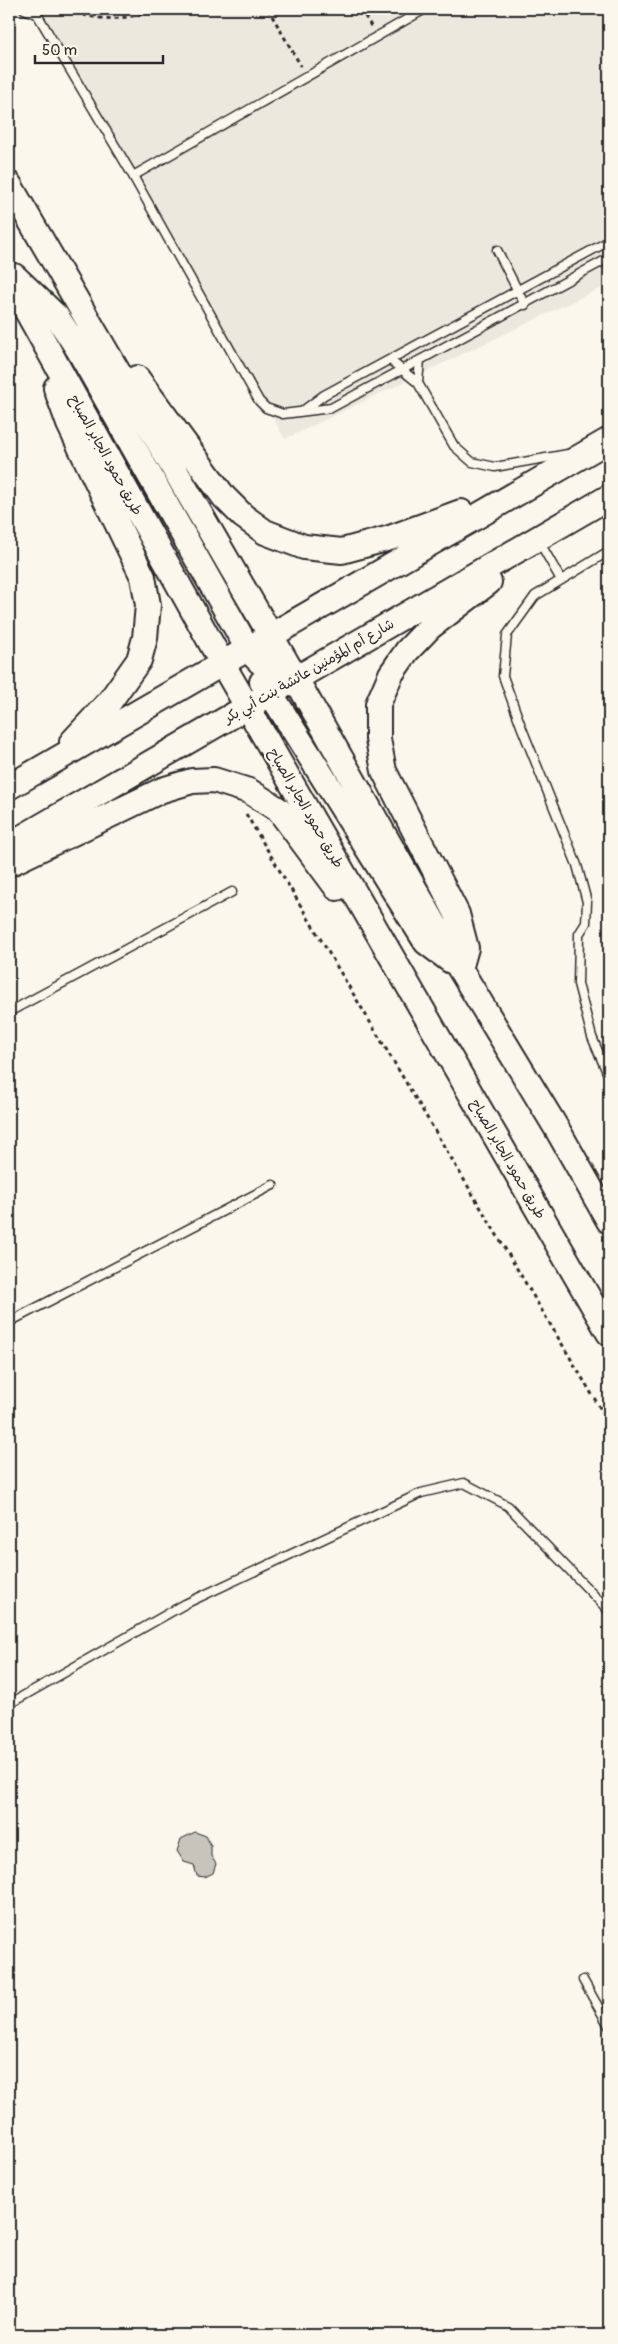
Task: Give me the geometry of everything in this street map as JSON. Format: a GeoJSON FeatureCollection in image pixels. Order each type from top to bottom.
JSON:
{"type":"FeatureCollection","features":[{"type":"Feature","properties":{"kind":"main road"},"geometry":{"type":"LineString","coordinates":[[9,184],[296,679],[460,969],[557,1129],[609,1220]]}},
{"type":"Feature","properties":{"kind":"main road"},"geometry":{"type":"LineString","coordinates":[[9,271],[56,317],[78,349],[248,649],[259,662],[275,674],[296,679]]}},
{"type":"Feature","properties":{"kind":"main road","name":"طريق حمود الجابر الصباح"},"geometry":{"type":"LineString","coordinates":[[9,279],[222,663],[609,1332]]}},
{"type":"Feature","properties":{"kind":"main road"},"geometry":{"type":"LineString","coordinates":[[69,286],[224,497],[243,516],[265,532],[304,547],[342,550],[390,538],[519,491]]}},
{"type":"Feature","properties":{"kind":"main road"},"geometry":{"type":"LineString","coordinates":[[52,359],[56,394],[144,577],[148,605],[145,638],[139,660],[110,702],[54,760]]}},
{"type":"Feature","properties":{"kind":"main road"},"geometry":{"type":"LineString","coordinates":[[9,787],[519,491],[602,445]]}},
{"type":"Feature","properties":{"kind":"main road","name":"شارع أم المؤمنين عائشة بنت أبي بكر"},"geometry":{"type":"LineString","coordinates":[[9,845],[538,540],[609,497]]}},
{"type":"Feature","properties":{"kind":"main road"},"geometry":{"type":"LineString","coordinates":[[460,969],[466,948],[464,933],[457,914],[384,771],[378,739],[378,704],[392,674],[406,651],[430,627],[486,585],[538,540]]}},
{"type":"Feature","properties":{"kind":"main road"},"geometry":{"type":"LineString","coordinates":[[222,663],[248,670],[257,676],[271,694],[426,942],[460,969]]}},
{"type":"Feature","properties":{"kind":"main road"},"geometry":{"type":"LineString","coordinates":[[9,864],[162,790],[192,781],[214,780],[227,783],[248,790],[279,810],[397,967]]}},
{"type":"Feature","properties":{"kind":"lane"},"geometry":{"type":"LineString","coordinates":[[24,9],[37,12],[133,176],[259,402],[266,408],[283,414],[331,408],[609,258]]}},
{"type":"Feature","properties":{"kind":"lane"},"geometry":{"type":"LineString","coordinates":[[133,176],[425,9]]}},
{"type":"Feature","properties":{"kind":"lane"},"geometry":{"type":"LineString","coordinates":[[304,410],[324,395],[518,292],[609,241]]}},
{"type":"Feature","properties":{"kind":"lane"},"geometry":{"type":"LineString","coordinates":[[497,250],[525,305]]}},
{"type":"Feature","properties":{"kind":"lane"},"geometry":{"type":"LineString","coordinates":[[390,360],[418,383],[454,446],[472,462],[495,467],[602,445]]}},
{"type":"Feature","properties":{"kind":"lane"},"geometry":{"type":"LineString","coordinates":[[418,383],[420,360]]}},
{"type":"Feature","properties":{"kind":"lane"},"geometry":{"type":"LineString","coordinates":[[538,540],[561,580]]}},
{"type":"Feature","properties":{"kind":"lane"},"geometry":{"type":"LineString","coordinates":[[609,551],[535,596],[507,635],[504,676],[521,726],[577,865],[587,902],[586,923],[579,934],[578,984],[592,1037],[609,1077]]}},
{"type":"Feature","properties":{"kind":"lane"},"geometry":{"type":"LineString","coordinates":[[9,1012],[232,892]]}},
{"type":"Feature","properties":{"kind":"lane"},"geometry":{"type":"LineString","coordinates":[[9,1322],[273,1185]]}},
{"type":"Feature","properties":{"kind":"lane"},"geometry":{"type":"LineString","coordinates":[[9,1704],[185,1604],[421,1493],[464,1484],[508,1506],[609,1611]]}},
{"type":"Feature","properties":{"kind":"lane"},"geometry":{"type":"LineString","coordinates":[[583,1980],[609,2026]]}},
{"type":"Feature","properties":{"kind":"path"},"geometry":{"type":"LineString","coordinates":[[68,9],[93,16],[115,18],[131,17],[153,9]]}},
{"type":"Feature","properties":{"kind":"path"},"geometry":{"type":"LineString","coordinates":[[177,9],[179,13],[187,9]]}},
{"type":"Feature","properties":{"kind":"path"},"geometry":{"type":"LineString","coordinates":[[268,9],[307,76]]}},
{"type":"Feature","properties":{"kind":"path"},"geometry":{"type":"LineString","coordinates":[[361,9],[377,36]]}},
{"type":"Feature","properties":{"kind":"path"},"geometry":{"type":"LineString","coordinates":[[243,808],[609,1423]]}},
{"type":"Feature","properties":{"kind":"shaded area"},"geometry":{"type":"Polygon","coordinates":[[[34,9],[609,9],[609,284],[285,439],[34,9]]]}},
{"type":"Feature","properties":{"kind":"building"},"geometry":{"type":"Polygon","coordinates":[[[195,1832],[206,1836],[211,1846],[211,1856],[216,1864],[213,1873],[205,1877],[197,1876],[194,1865],[184,1862],[177,1851],[181,1839],[195,1832]]]}}]}
